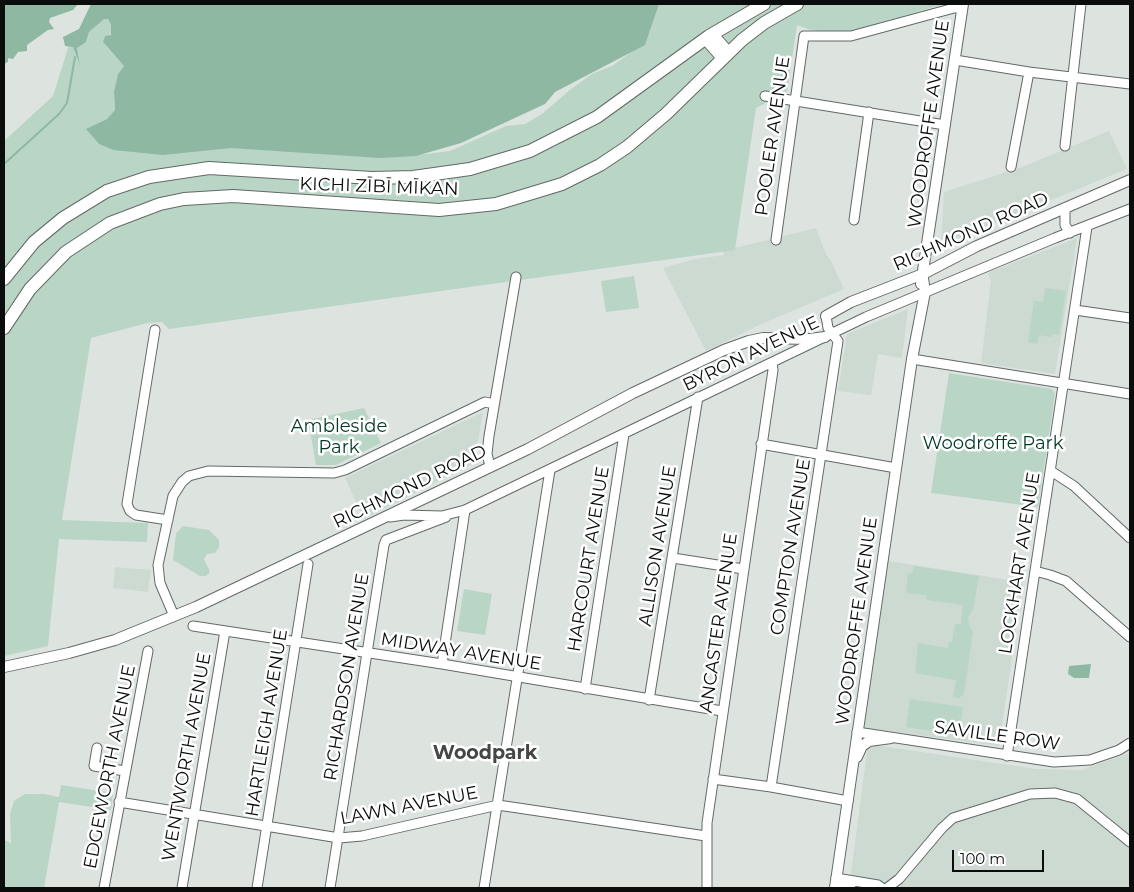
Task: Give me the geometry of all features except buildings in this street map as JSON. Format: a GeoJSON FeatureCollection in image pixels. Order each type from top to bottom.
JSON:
{"type":"FeatureCollection","features":[{"type":"Feature","properties":{"kind":"highway","name":"KICHI ZĪBĪ MĪKAN"},"geometry":{"type":"LineString","coordinates":[[4,279],[34,242],[63,218],[100,195],[131,182],[172,172],[209,168],[372,178],[424,176],[470,169],[530,151],[576,129],[661,73],[709,36],[764,4]]}},
{"type":"Feature","properties":{"kind":"highway","name":"KICHI ZĪBĪ MĪKAN"},"geometry":{"type":"LineString","coordinates":[[4,328],[30,289],[58,258],[110,223],[136,211],[184,199],[233,196],[439,210],[506,202],[548,189],[600,165],[653,126],[726,56],[764,23],[797,4]]}},
{"type":"Feature","properties":{"kind":"highway"},"geometry":{"type":"LineString","coordinates":[[709,36],[715,38],[726,56]]}},
{"type":"Feature","properties":{"kind":"main road","name":"WOODROFFE AVENUE"},"geometry":{"type":"LineString","coordinates":[[836,884],[962,6]]}},
{"type":"Feature","properties":{"kind":"main road","name":"RICHMOND ROAD"},"geometry":{"type":"LineString","coordinates":[[826,316],[851,302],[923,276],[977,246],[1130,180]]}},
{"type":"Feature","properties":{"kind":"main road","name":"RICHMOND ROAD"},"geometry":{"type":"LineString","coordinates":[[8,666],[70,653],[115,640],[174,616],[528,449],[684,368],[749,341],[829,335]]}},
{"type":"Feature","properties":{"kind":"main road"},"geometry":{"type":"LineString","coordinates":[[853,768],[866,743],[872,740],[891,738]]}},
{"type":"Feature","properties":{"kind":"street"},"geometry":{"type":"LineString","coordinates":[[1065,146],[1081,4]]}},
{"type":"Feature","properties":{"kind":"street","name":"POOLER AVENUE"},"geometry":{"type":"LineString","coordinates":[[776,240],[804,36],[851,36],[962,6]]}},
{"type":"Feature","properties":{"kind":"street"},"geometry":{"type":"LineString","coordinates":[[955,60],[1028,72],[1130,84]]}},
{"type":"Feature","properties":{"kind":"street"},"geometry":{"type":"LineString","coordinates":[[1011,166],[1028,72]]}},
{"type":"Feature","properties":{"kind":"street"},"geometry":{"type":"LineString","coordinates":[[765,96],[945,124]]}},
{"type":"Feature","properties":{"kind":"street"},"geometry":{"type":"LineString","coordinates":[[854,220],[869,112]]}},
{"type":"Feature","properties":{"kind":"street"},"geometry":{"type":"LineString","coordinates":[[1065,208],[1065,225],[1070,233]]}},
{"type":"Feature","properties":{"kind":"street","name":"BYRON AVENUE"},"geometry":{"type":"LineString","coordinates":[[387,517],[450,515],[465,510],[829,335],[920,294],[1130,209]]}},
{"type":"Feature","properties":{"kind":"street","name":"LOCKHART AVENUE"},"geometry":{"type":"LineString","coordinates":[[1007,756],[1087,227]]}},
{"type":"Feature","properties":{"kind":"street"},"geometry":{"type":"LineString","coordinates":[[490,466],[486,454],[516,277]]}},
{"type":"Feature","properties":{"kind":"street"},"geometry":{"type":"LineString","coordinates":[[1075,310],[1130,318]]}},
{"type":"Feature","properties":{"kind":"street","name":"COMPTON AVENUE"},"geometry":{"type":"LineString","coordinates":[[771,787],[838,341],[829,335],[826,316]]}},
{"type":"Feature","properties":{"kind":"street"},"geometry":{"type":"LineString","coordinates":[[155,330],[127,504],[130,511],[136,515],[168,520]]}},
{"type":"Feature","properties":{"kind":"street"},"geometry":{"type":"LineString","coordinates":[[912,359],[1130,394]]}},
{"type":"Feature","properties":{"kind":"street","name":"ANCASTER AVENUE"},"geometry":{"type":"LineString","coordinates":[[707,888],[706,836],[713,779],[773,370],[772,363]]}},
{"type":"Feature","properties":{"kind":"street","name":"ALLISON AVENUE"},"geometry":{"type":"LineString","coordinates":[[649,700],[698,397]]}},
{"type":"Feature","properties":{"kind":"street"},"geometry":{"type":"LineString","coordinates":[[174,616],[158,574],[159,558],[175,491],[185,480],[194,474],[208,471],[334,473],[345,470],[485,402],[494,404]]}},
{"type":"Feature","properties":{"kind":"street","name":"HARCOURT AVENUE"},"geometry":{"type":"LineString","coordinates":[[585,689],[624,434]]}},
{"type":"Feature","properties":{"kind":"street"},"geometry":{"type":"LineString","coordinates":[[761,444],[896,468]]}},
{"type":"Feature","properties":{"kind":"street"},"geometry":{"type":"LineString","coordinates":[[484,888],[550,470]]}},
{"type":"Feature","properties":{"kind":"street"},"geometry":{"type":"LineString","coordinates":[[1051,471],[1074,486],[1130,538]]}},
{"type":"Feature","properties":{"kind":"street"},"geometry":{"type":"LineString","coordinates":[[442,664],[465,510]]}},
{"type":"Feature","properties":{"kind":"street","name":"RICHARDSON AVENUE"},"geometry":{"type":"LineString","coordinates":[[330,888],[386,540],[426,527],[450,515]]}},
{"type":"Feature","properties":{"kind":"street"},"geometry":{"type":"LineString","coordinates":[[673,558],[743,569]]}},
{"type":"Feature","properties":{"kind":"street","name":"HARTLEIGH AVENUE"},"geometry":{"type":"LineString","coordinates":[[257,888],[308,564]]}},
{"type":"Feature","properties":{"kind":"street"},"geometry":{"type":"LineString","coordinates":[[1035,572],[1050,574],[1066,581],[1130,637]]}},
{"type":"Feature","properties":{"kind":"street","name":"MIDWAY AVENUE"},"geometry":{"type":"LineString","coordinates":[[193,626],[442,664],[722,711]]}},
{"type":"Feature","properties":{"kind":"street","name":"WENTWORTH AVENUE"},"geometry":{"type":"LineString","coordinates":[[182,888],[225,631]]}},
{"type":"Feature","properties":{"kind":"street","name":"EDGEWORTH AVENUE"},"geometry":{"type":"LineString","coordinates":[[104,888],[148,651]]}},
{"type":"Feature","properties":{"kind":"street","name":"SAVILLE ROW"},"geometry":{"type":"LineString","coordinates":[[857,732],[1044,762],[1078,761],[1113,752],[1130,743]]}},
{"type":"Feature","properties":{"kind":"street"},"geometry":{"type":"LineString","coordinates":[[97,748],[94,766],[125,771]]}},
{"type":"Feature","properties":{"kind":"street"},"geometry":{"type":"LineString","coordinates":[[713,779],[848,801]]}},
{"type":"Feature","properties":{"kind":"street"},"geometry":{"type":"LineString","coordinates":[[886,888],[902,876],[949,820],[964,813],[1030,794],[1055,793],[1077,799],[1130,842]]}},
{"type":"Feature","properties":{"kind":"street","name":"LAWN AVENUE"},"geometry":{"type":"LineString","coordinates":[[119,802],[266,828],[339,838],[362,836],[498,805],[706,836]]}},
{"type":"Feature","properties":{"kind":"street"},"geometry":{"type":"LineString","coordinates":[[836,884],[852,888]]}},
{"type":"Feature","properties":{"kind":"street"},"geometry":{"type":"LineString","coordinates":[[836,884],[878,885],[882,888]]}},
{"type":"Feature","properties":{"kind":"shaded area"},"geometry":{"type":"Polygon","coordinates":[[[4,4],[78,4],[73,10],[50,18],[49,22],[54,29],[48,30],[27,45],[27,51],[18,52],[13,59],[8,58],[8,62],[4,64],[4,4]]]}},
{"type":"Feature","properties":{"kind":"shaded area"},"geometry":{"type":"Polygon","coordinates":[[[91,4],[659,4],[645,45],[555,92],[545,104],[461,143],[416,156],[380,158],[231,148],[163,155],[113,150],[99,144],[86,129],[107,119],[115,110],[114,92],[118,74],[124,66],[103,42],[105,36],[111,35],[111,25],[108,19],[104,19],[89,32],[86,42],[77,48],[80,65],[73,47],[65,46],[63,37],[79,29],[91,4]]]}},
{"type":"Feature","properties":{"kind":"shaded area"},"geometry":{"type":"Polygon","coordinates":[[[1109,131],[1127,169],[941,245],[944,192],[1022,167],[1109,131]]]}},
{"type":"Feature","properties":{"kind":"shaded area"},"geometry":{"type":"Polygon","coordinates":[[[816,228],[826,254],[844,289],[757,326],[706,351],[663,268],[695,259],[724,255],[723,251],[816,228]]]}},
{"type":"Feature","properties":{"kind":"shaded area"},"geometry":{"type":"Polygon","coordinates":[[[1077,238],[1055,374],[981,363],[991,280],[988,273],[1077,238]]]}},
{"type":"Feature","properties":{"kind":"shaded area"},"geometry":{"type":"Polygon","coordinates":[[[908,309],[902,358],[878,354],[871,395],[838,391],[847,334],[908,309]]]}},
{"type":"Feature","properties":{"kind":"shaded area"},"geometry":{"type":"Polygon","coordinates":[[[483,412],[474,463],[364,519],[345,478],[483,412]]]}},
{"type":"Feature","properties":{"kind":"shaded area"},"geometry":{"type":"Polygon","coordinates":[[[888,561],[1023,582],[999,746],[866,728],[864,724],[888,561]]]}},
{"type":"Feature","properties":{"kind":"shaded area"},"geometry":{"type":"Polygon","coordinates":[[[115,567],[151,570],[148,592],[113,588],[115,567]]]}},
{"type":"Feature","properties":{"kind":"shaded area"},"geometry":{"type":"Polygon","coordinates":[[[1091,664],[1089,678],[1074,678],[1068,674],[1069,666],[1091,664]]]}},
{"type":"Feature","properties":{"kind":"shaded area"},"geometry":{"type":"Polygon","coordinates":[[[868,744],[1036,769],[1081,770],[1130,753],[1130,888],[849,888],[868,744]]]}},
{"type":"Feature","properties":{"kind":"green space"},"geometry":{"type":"Polygon","coordinates":[[[658,4],[944,4],[848,32],[835,34],[797,25],[787,92],[756,108],[735,250],[169,329],[162,322],[147,323],[91,338],[62,520],[148,523],[147,542],[59,539],[48,646],[4,656],[4,141],[53,96],[69,45],[73,47],[80,65],[77,47],[86,42],[89,32],[95,26],[103,19],[108,19],[112,29],[110,35],[104,37],[105,45],[124,66],[119,72],[114,92],[115,110],[107,119],[87,129],[99,144],[113,150],[223,146],[410,156],[450,151],[506,126],[525,124],[542,114],[592,74],[612,66],[637,48],[650,31],[658,4]]]}},
{"type":"Feature","properties":{"kind":"green space"},"geometry":{"type":"Polygon","coordinates":[[[634,276],[639,308],[606,312],[601,281],[634,276]]]}},
{"type":"Feature","properties":{"kind":"green space"},"geometry":{"type":"Polygon","coordinates":[[[1045,288],[1066,291],[1059,335],[1052,334],[1052,337],[1039,335],[1037,344],[1028,342],[1034,301],[1043,302],[1045,288]]]}},
{"type":"Feature","properties":{"kind":"green space","name":"Woodroffe Park"},"geometry":{"type":"Polygon","coordinates":[[[949,373],[1052,389],[1055,394],[1038,507],[931,493],[949,373]]]}},
{"type":"Feature","properties":{"kind":"green space","name":"Ambleside Park"},"geometry":{"type":"Polygon","coordinates":[[[364,408],[381,443],[336,465],[316,465],[308,420],[364,408]]]}},
{"type":"Feature","properties":{"kind":"green space"},"geometry":{"type":"Polygon","coordinates":[[[183,526],[209,530],[219,540],[219,547],[215,553],[207,554],[204,559],[210,572],[206,576],[200,576],[173,560],[176,533],[183,526]]]}},
{"type":"Feature","properties":{"kind":"green space"},"geometry":{"type":"Polygon","coordinates":[[[914,566],[979,576],[973,610],[968,617],[969,625],[973,632],[964,694],[959,698],[953,697],[956,680],[915,673],[918,643],[948,648],[949,642],[952,642],[955,624],[961,624],[963,605],[927,600],[926,595],[906,593],[908,574],[912,573],[914,566]]]}},
{"type":"Feature","properties":{"kind":"green space"},"geometry":{"type":"Polygon","coordinates":[[[464,589],[492,594],[485,635],[457,631],[464,589]]]}},
{"type":"Feature","properties":{"kind":"green space"},"geometry":{"type":"Polygon","coordinates":[[[910,699],[963,707],[959,735],[906,727],[910,699]]]}},
{"type":"Feature","properties":{"kind":"green space"},"geometry":{"type":"Polygon","coordinates":[[[61,785],[113,793],[111,810],[59,802],[44,888],[4,888],[4,840],[11,843],[10,814],[14,801],[25,794],[44,794],[59,797],[61,785]]]}},
{"type":"Feature","properties":{"kind":"waterway"},"geometry":{"type":"LineString","coordinates":[[4,164],[59,114],[67,103],[75,57]]}},
{"type":"Feature","properties":{"kind":"district","name":"Woodpark"},"geometry":{"type":"Point","coordinates":[485,753]}}]}
